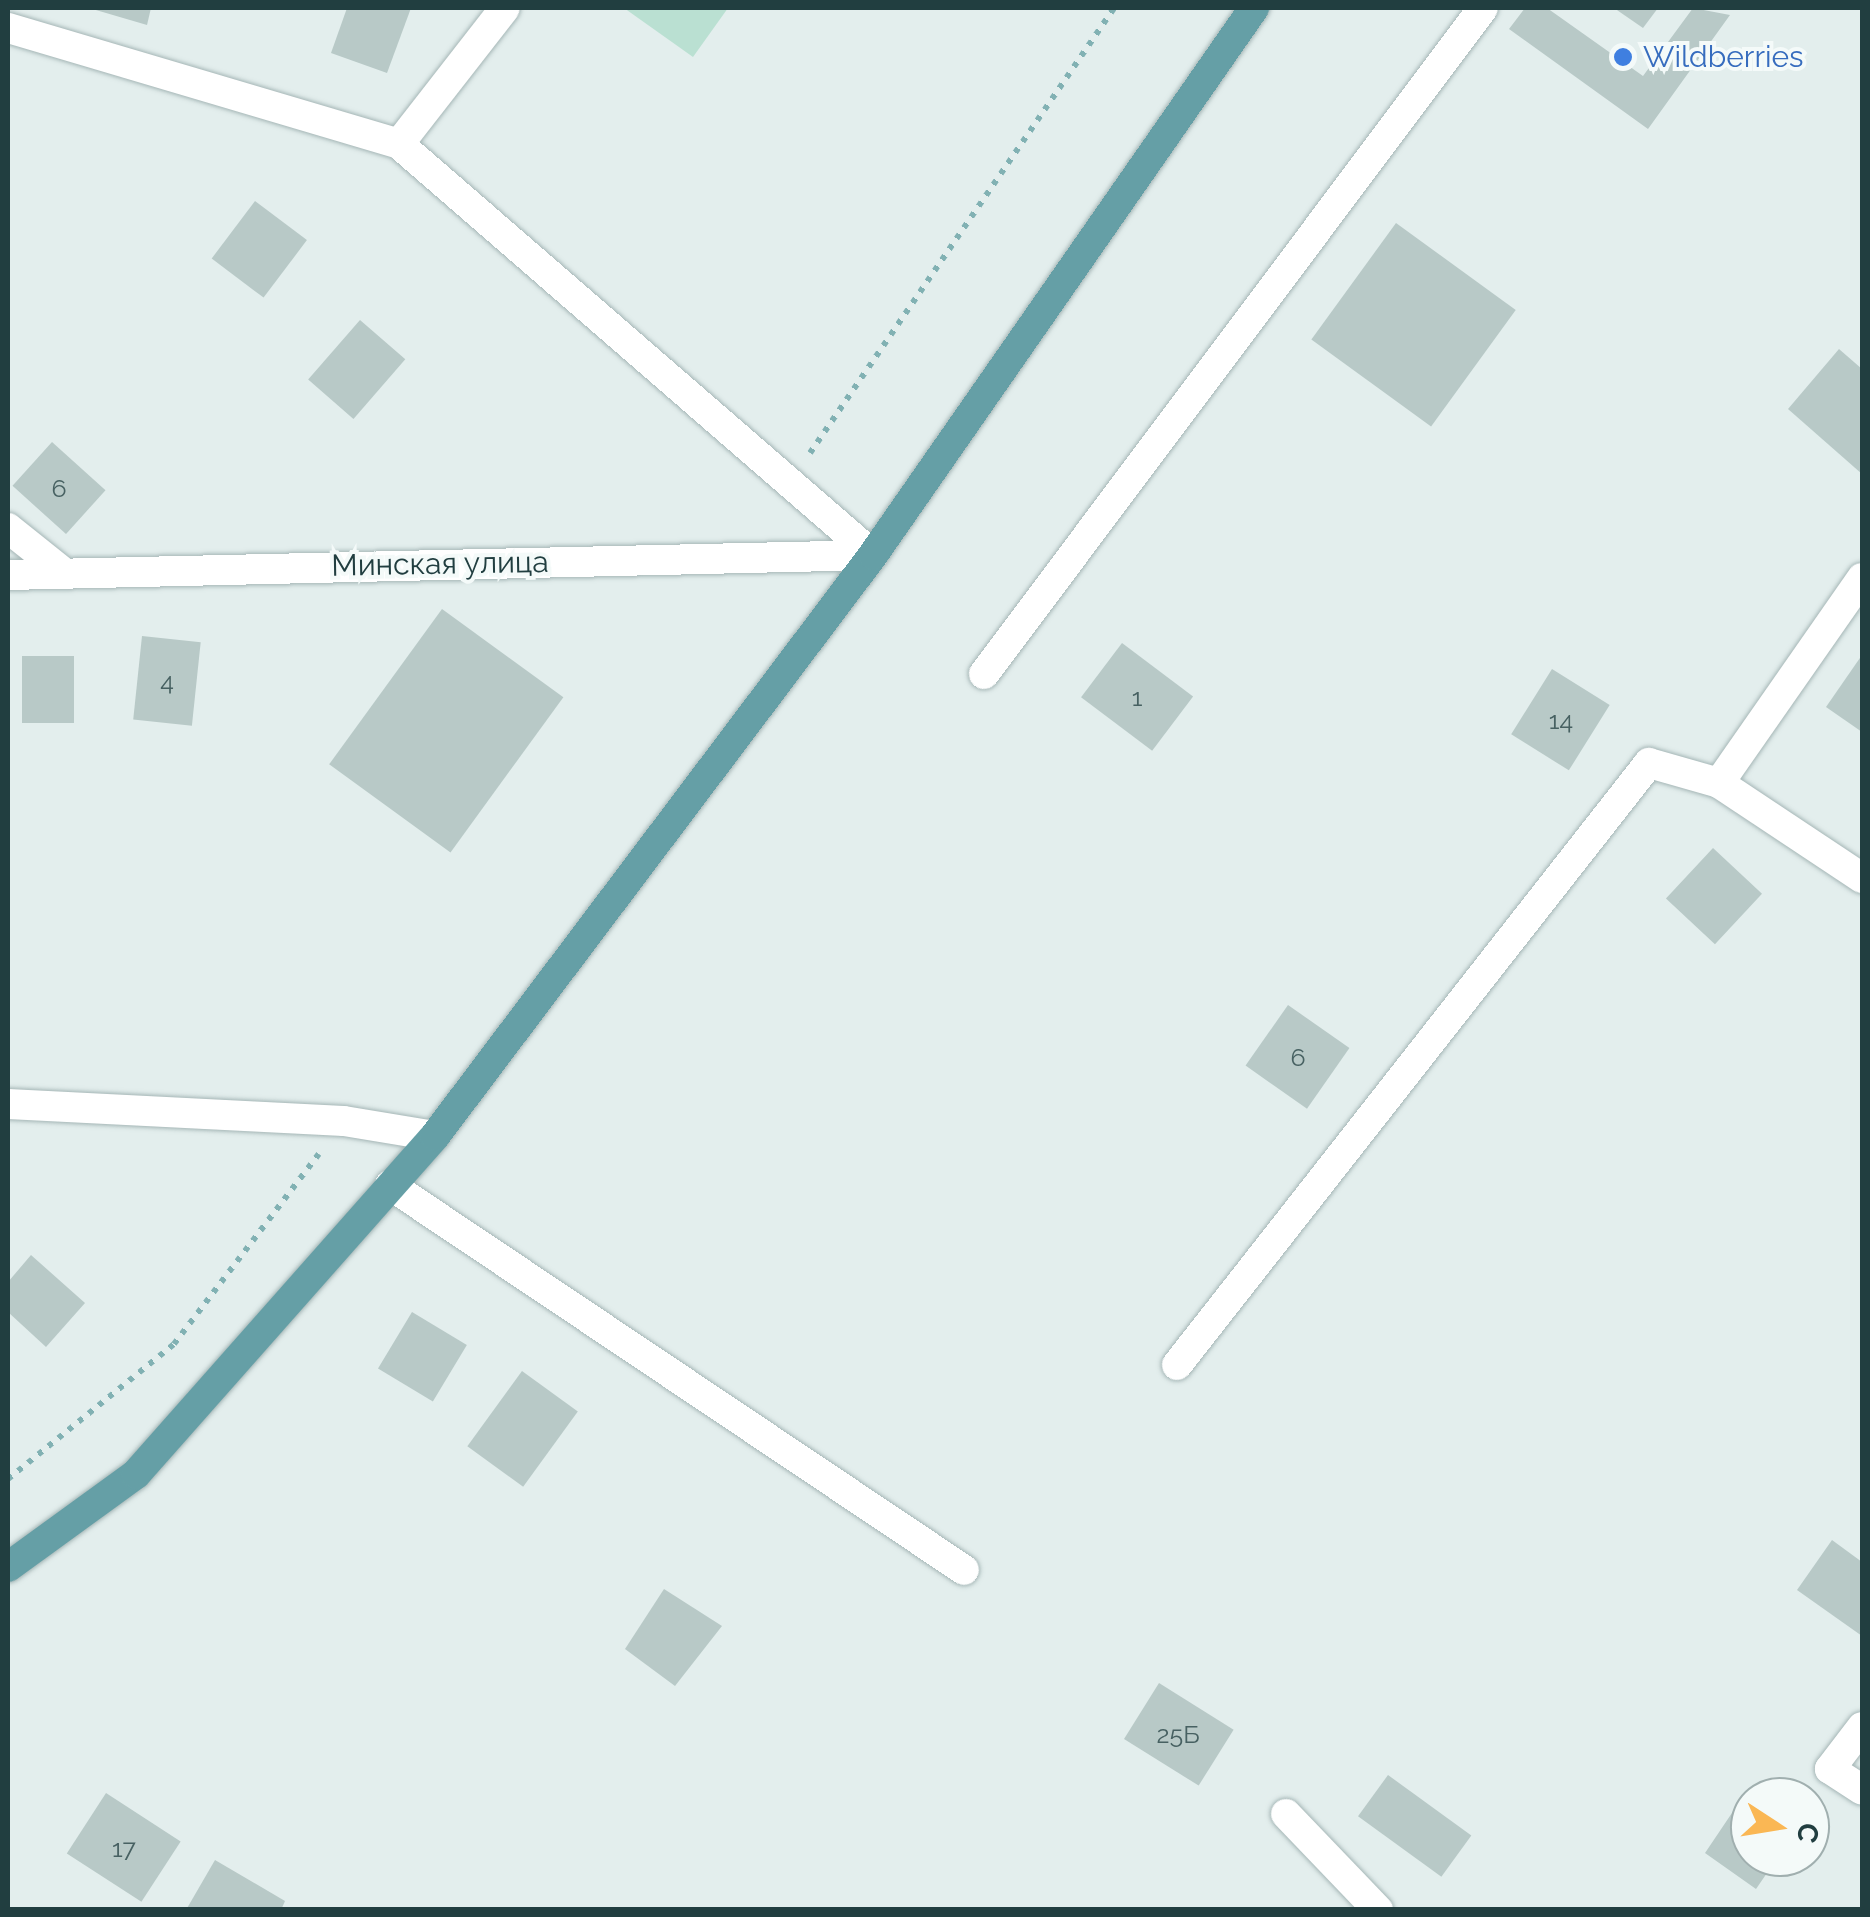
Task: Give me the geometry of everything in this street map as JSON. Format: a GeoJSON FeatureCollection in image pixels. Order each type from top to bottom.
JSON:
{"type":"FeatureCollection","features":[{"type":"Feature","properties":{"kind":"main road"},"geometry":{"type":"LineString","coordinates":[[8,1567],[136,1474],[434,1136],[873,556],[1254,8]]}},
{"type":"Feature","properties":{"kind":"street"},"geometry":{"type":"LineString","coordinates":[[399,144],[504,8]]}},
{"type":"Feature","properties":{"kind":"street"},"geometry":{"type":"LineString","coordinates":[[984,674],[1483,8]]}},
{"type":"Feature","properties":{"kind":"street"},"geometry":{"type":"LineString","coordinates":[[8,28],[37,22],[399,144],[873,556]]}},
{"type":"Feature","properties":{"kind":"street"},"geometry":{"type":"LineString","coordinates":[[8,528],[63,572]]}},
{"type":"Feature","properties":{"kind":"street","name":"Минская улица"},"geometry":{"type":"LineString","coordinates":[[8,574],[873,556]]}},
{"type":"Feature","properties":{"kind":"street"},"geometry":{"type":"LineString","coordinates":[[1719,783],[1862,578]]}},
{"type":"Feature","properties":{"kind":"street"},"geometry":{"type":"LineString","coordinates":[[1177,1365],[1649,763],[1719,783],[1862,878]]}},
{"type":"Feature","properties":{"kind":"street"},"geometry":{"type":"LineString","coordinates":[[8,1104],[344,1122],[434,1136]]}},
{"type":"Feature","properties":{"kind":"street"},"geometry":{"type":"LineString","coordinates":[[390,1185],[964,1570]]}},
{"type":"Feature","properties":{"kind":"street"},"geometry":{"type":"LineString","coordinates":[[1862,1727],[1830,1769],[1862,1790]]}},
{"type":"Feature","properties":{"kind":"street"},"geometry":{"type":"LineString","coordinates":[[1286,1814],[1378,1910]]}},
{"type":"Feature","properties":{"kind":"path"},"geometry":{"type":"LineString","coordinates":[[790,483],[1114,8]]}},
{"type":"Feature","properties":{"kind":"path"},"geometry":{"type":"LineString","coordinates":[[8,1479],[174,1344],[344,1122]]}},
{"type":"Feature","properties":{"kind":"green space"},"geometry":{"type":"Polygon","coordinates":[[[624,8],[728,8],[693,57],[624,8]]]}},
{"type":"Feature","properties":{"kind":"building"},"geometry":{"type":"Polygon","coordinates":[[[89,8],[151,8],[147,25],[89,8]]]}},
{"type":"Feature","properties":{"kind":"building"},"geometry":{"type":"Polygon","coordinates":[[[347,8],[411,8],[387,73],[331,53],[347,8]]]}},
{"type":"Feature","properties":{"kind":"building"},"geometry":{"type":"Polygon","coordinates":[[[1525,8],[1547,8],[1643,76],[1693,8],[1730,15],[1648,129],[1509,29],[1525,8]]]}},
{"type":"Feature","properties":{"kind":"building"},"geometry":{"type":"Polygon","coordinates":[[[1614,8],[1658,8],[1643,28],[1614,8]]]}},
{"type":"Feature","properties":{"kind":"building"},"geometry":{"type":"Polygon","coordinates":[[[255,201],[307,240],[264,298],[212,259],[255,201]]]}},
{"type":"Feature","properties":{"kind":"building"},"geometry":{"type":"Polygon","coordinates":[[[1396,223],[1516,310],[1431,426],[1311,339],[1396,223]]]}},
{"type":"Feature","properties":{"kind":"building"},"geometry":{"type":"Polygon","coordinates":[[[360,320],[405,359],[353,419],[308,380],[360,320]]]}},
{"type":"Feature","properties":{"kind":"building"},"geometry":{"type":"Polygon","coordinates":[[[1839,349],[1862,369],[1862,474],[1788,409],[1839,349]]]}},
{"type":"Feature","properties":{"kind":"building"},"geometry":{"type":"Polygon","coordinates":[[[52,442],[106,490],[66,534],[13,486],[52,442]]]}},
{"type":"Feature","properties":{"kind":"building"},"geometry":{"type":"Polygon","coordinates":[[[442,609],[563,697],[450,852],[329,764],[442,609]]]}},
{"type":"Feature","properties":{"kind":"building"},"geometry":{"type":"Polygon","coordinates":[[[142,636],[201,642],[192,726],[133,720],[142,636]]]}},
{"type":"Feature","properties":{"kind":"building"},"geometry":{"type":"Polygon","coordinates":[[[1122,643],[1193,697],[1152,751],[1081,697],[1122,643]]]}},
{"type":"Feature","properties":{"kind":"building"},"geometry":{"type":"Polygon","coordinates":[[[1862,655],[1862,732],[1826,707],[1862,655]]]}},
{"type":"Feature","properties":{"kind":"building"},"geometry":{"type":"Polygon","coordinates":[[[22,656],[74,656],[74,723],[22,723],[22,656]]]}},
{"type":"Feature","properties":{"kind":"building"},"geometry":{"type":"Polygon","coordinates":[[[1552,669],[1610,705],[1569,770],[1511,734],[1552,669]]]}},
{"type":"Feature","properties":{"kind":"building"},"geometry":{"type":"Polygon","coordinates":[[[1713,848],[1762,894],[1715,944],[1666,898],[1713,848]]]}},
{"type":"Feature","properties":{"kind":"building"},"geometry":{"type":"Polygon","coordinates":[[[1288,1005],[1349,1048],[1307,1109],[1246,1066],[1288,1005]]]}},
{"type":"Feature","properties":{"kind":"building"},"geometry":{"type":"Polygon","coordinates":[[[31,1255],[85,1303],[46,1347],[8,1312],[8,1282],[31,1255]]]}},
{"type":"Feature","properties":{"kind":"building"},"geometry":{"type":"Polygon","coordinates":[[[412,1312],[467,1345],[433,1402],[378,1369],[412,1312]]]}},
{"type":"Feature","properties":{"kind":"building"},"geometry":{"type":"Polygon","coordinates":[[[522,1371],[578,1412],[523,1487],[467,1446],[522,1371]]]}},
{"type":"Feature","properties":{"kind":"building"},"geometry":{"type":"Polygon","coordinates":[[[1832,1540],[1862,1562],[1862,1636],[1797,1590],[1832,1540]]]}},
{"type":"Feature","properties":{"kind":"building"},"geometry":{"type":"Polygon","coordinates":[[[664,1589],[722,1626],[675,1686],[625,1649],[664,1589]]]}},
{"type":"Feature","properties":{"kind":"building"},"geometry":{"type":"Polygon","coordinates":[[[1159,1683],[1234,1730],[1199,1786],[1124,1739],[1159,1683]]]}},
{"type":"Feature","properties":{"kind":"building"},"geometry":{"type":"Polygon","coordinates":[[[1388,1775],[1471,1836],[1441,1877],[1358,1816],[1388,1775]]]}},
{"type":"Feature","properties":{"kind":"building"},"geometry":{"type":"Polygon","coordinates":[[[106,1793],[181,1841],[141,1902],[67,1853],[106,1793]]]}},
{"type":"Feature","properties":{"kind":"building"},"geometry":{"type":"Polygon","coordinates":[[[1730,1816],[1730,1871],[1705,1853],[1730,1816]]]}},
{"type":"Feature","properties":{"kind":"building"},"geometry":{"type":"Polygon","coordinates":[[[215,1860],[285,1901],[281,1910],[186,1910],[215,1860]]]}},
{"type":"Feature","properties":{"kind":"building"},"geometry":{"type":"Polygon","coordinates":[[[1739,1877],[1764,1877],[1756,1889],[1739,1877]]]}},
{"type":"Feature","properties":{"kind":"place","name":"Wildberries"},"geometry":{"type":"Point","coordinates":[1623,57]}}]}
